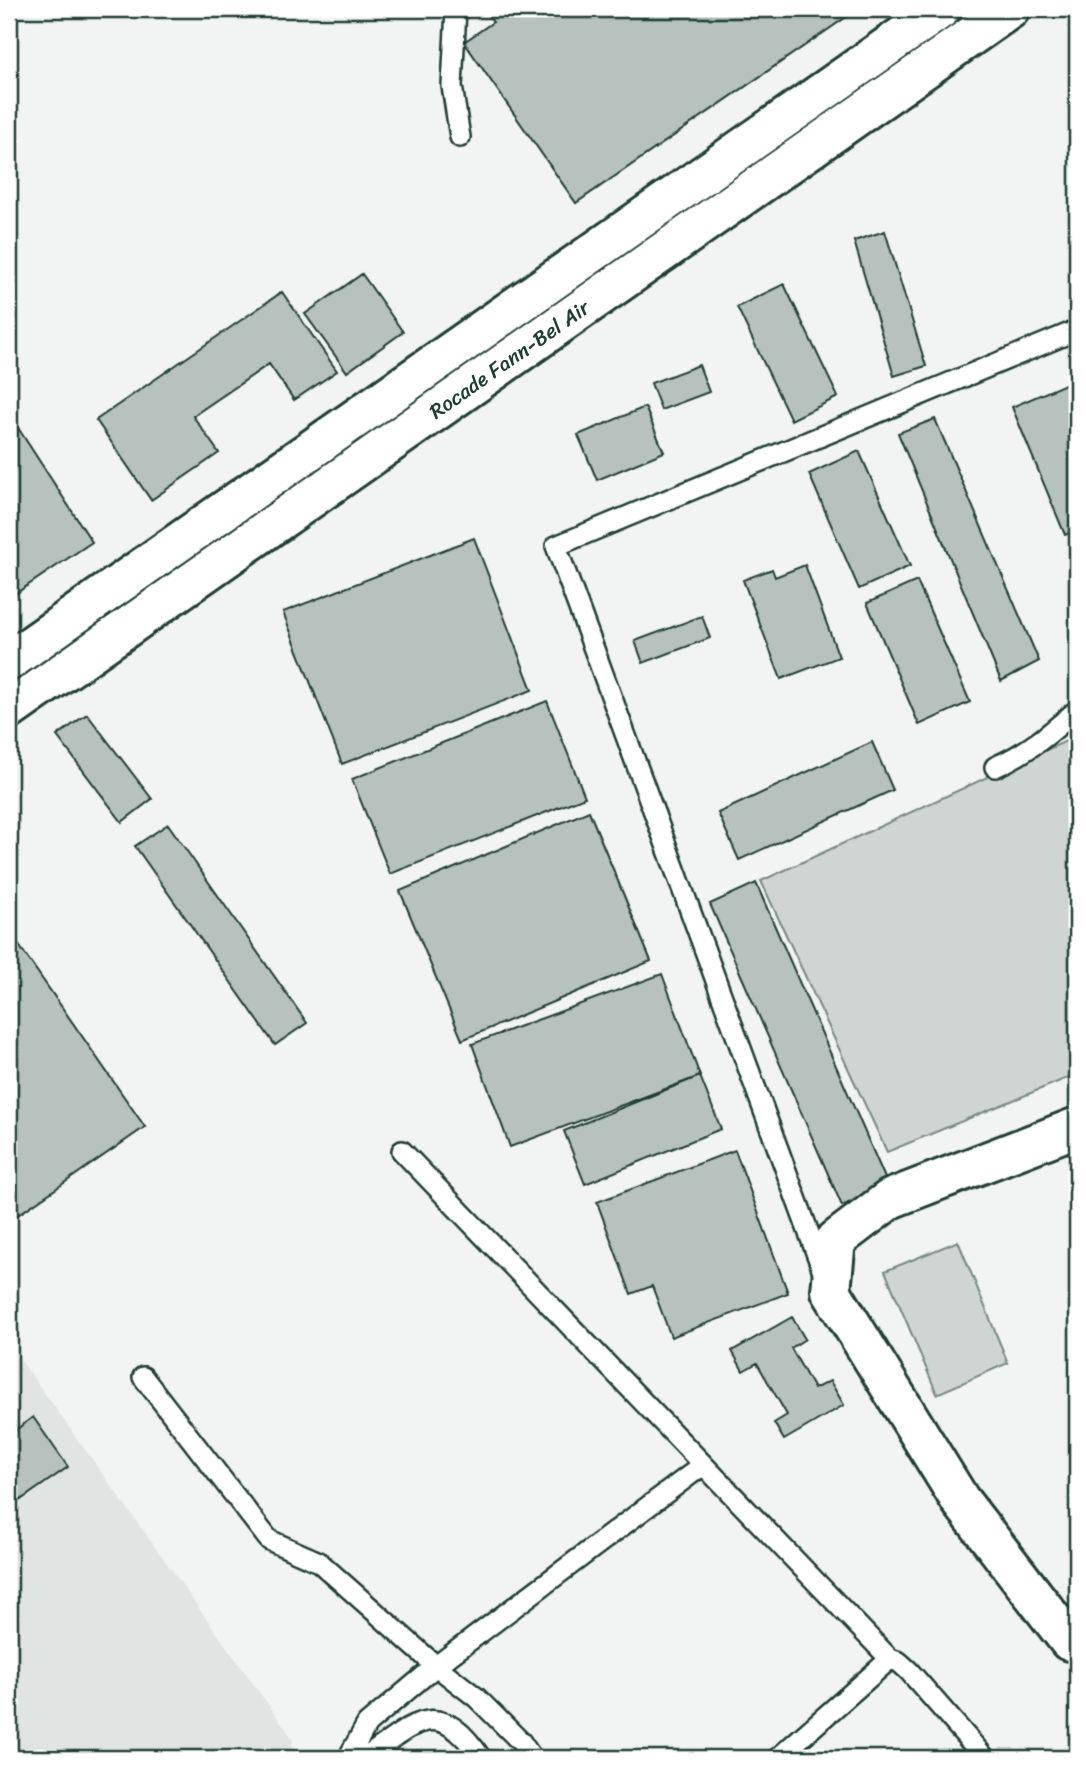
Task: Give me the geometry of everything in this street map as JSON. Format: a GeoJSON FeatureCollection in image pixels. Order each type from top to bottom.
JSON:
{"type":"FeatureCollection","features":[{"type":"Feature","properties":{"kind":"street","name":"Rocade Fann-Bel Air"},"geometry":{"type":"LineString","coordinates":[[9,661],[941,9]]}},
{"type":"Feature","properties":{"kind":"street","name":"Rocade Fann-Bel Air"},"geometry":{"type":"LineString","coordinates":[[9,710],[1010,9]]}},
{"type":"Feature","properties":{"kind":"street"},"geometry":{"type":"LineString","coordinates":[[1069,1641],[960,1500],[831,1292],[836,1240],[890,1199],[1077,1127]]}},
{"type":"Feature","properties":{"kind":"lane"},"geometry":{"type":"LineString","coordinates":[[456,9],[452,86],[460,138]]}},
{"type":"Feature","properties":{"kind":"lane"},"geometry":{"type":"LineString","coordinates":[[831,1292],[556,546],[1077,330]]}},
{"type":"Feature","properties":{"kind":"lane"},"geometry":{"type":"LineString","coordinates":[[995,767],[1024,754],[1049,736],[1077,710]]}},
{"type":"Feature","properties":{"kind":"lane"},"geometry":{"type":"LineString","coordinates":[[402,1151],[890,1659],[899,1662],[909,1671],[985,1758]]}},
{"type":"Feature","properties":{"kind":"lane"},"geometry":{"type":"LineString","coordinates":[[143,1377],[269,1540],[319,1562],[436,1666],[477,1698],[521,1742],[532,1758]]}},
{"type":"Feature","properties":{"kind":"lane"},"geometry":{"type":"LineString","coordinates":[[348,1758],[368,1724],[436,1666],[703,1465]]}},
{"type":"Feature","properties":{"kind":"lane"},"geometry":{"type":"LineString","coordinates":[[778,1758],[890,1659]]}},
{"type":"Feature","properties":{"kind":"lane"},"geometry":{"type":"LineString","coordinates":[[365,1758],[417,1723],[440,1720],[453,1726],[481,1758]]}},
{"type":"Feature","properties":{"kind":"shaded area"},"geometry":{"type":"Polygon","coordinates":[[[1077,736],[1077,1074],[887,1152],[761,881],[1077,736]]]}},
{"type":"Feature","properties":{"kind":"shaded area"},"geometry":{"type":"Polygon","coordinates":[[[958,1241],[1008,1363],[937,1394],[885,1271],[958,1241]]]}},
{"type":"Feature","properties":{"kind":"shaded area"},"geometry":{"type":"Polygon","coordinates":[[[9,1344],[293,1739],[290,1758],[9,1758],[9,1344]]]}},
{"type":"Feature","properties":{"kind":"building"},"geometry":{"type":"Polygon","coordinates":[[[483,9],[858,9],[576,203],[464,42],[493,22],[483,9]]]}},
{"type":"Feature","properties":{"kind":"building"},"geometry":{"type":"Polygon","coordinates":[[[885,231],[926,366],[894,376],[854,241],[885,231]]]}},
{"type":"Feature","properties":{"kind":"building"},"geometry":{"type":"Polygon","coordinates":[[[362,274],[403,332],[347,372],[305,314],[362,274]]]}},
{"type":"Feature","properties":{"kind":"building"},"geometry":{"type":"Polygon","coordinates":[[[784,284],[838,397],[791,420],[737,307],[784,284]]]}},
{"type":"Feature","properties":{"kind":"building"},"geometry":{"type":"Polygon","coordinates":[[[282,292],[337,371],[294,400],[269,364],[193,416],[219,453],[151,500],[96,420],[282,292]]]}},
{"type":"Feature","properties":{"kind":"building"},"geometry":{"type":"Polygon","coordinates":[[[699,365],[709,392],[661,410],[651,383],[699,365]]]}},
{"type":"Feature","properties":{"kind":"building"},"geometry":{"type":"Polygon","coordinates":[[[1070,382],[1077,400],[1077,530],[1065,535],[1012,407],[1070,382]]]}},
{"type":"Feature","properties":{"kind":"building"},"geometry":{"type":"Polygon","coordinates":[[[645,407],[664,452],[597,480],[578,435],[645,407]]]}},
{"type":"Feature","properties":{"kind":"building"},"geometry":{"type":"Polygon","coordinates":[[[9,414],[92,542],[9,598],[9,414]]]}},
{"type":"Feature","properties":{"kind":"building"},"geometry":{"type":"Polygon","coordinates":[[[935,419],[1039,661],[1001,681],[898,433],[935,419]]]}},
{"type":"Feature","properties":{"kind":"building"},"geometry":{"type":"Polygon","coordinates":[[[859,451],[910,566],[859,589],[809,474],[859,451]]]}},
{"type":"Feature","properties":{"kind":"building"},"geometry":{"type":"Polygon","coordinates":[[[474,538],[532,690],[342,764],[283,612],[474,538]]]}},
{"type":"Feature","properties":{"kind":"building"},"geometry":{"type":"Polygon","coordinates":[[[805,565],[839,657],[781,679],[743,580],[772,569],[775,577],[805,565]]]}},
{"type":"Feature","properties":{"kind":"building"},"geometry":{"type":"Polygon","coordinates":[[[917,581],[970,702],[919,725],[867,603],[917,581]]]}},
{"type":"Feature","properties":{"kind":"building"},"geometry":{"type":"Polygon","coordinates":[[[702,616],[710,638],[643,663],[635,641],[702,616]]]}},
{"type":"Feature","properties":{"kind":"building"},"geometry":{"type":"Polygon","coordinates":[[[547,701],[585,797],[390,874],[352,779],[547,701]]]}},
{"type":"Feature","properties":{"kind":"building"},"geometry":{"type":"Polygon","coordinates":[[[87,714],[152,799],[122,822],[57,736],[87,714]]]}},
{"type":"Feature","properties":{"kind":"building"},"geometry":{"type":"Polygon","coordinates":[[[872,742],[893,790],[739,860],[718,813],[872,742]]]}},
{"type":"Feature","properties":{"kind":"building"},"geometry":{"type":"Polygon","coordinates":[[[589,811],[651,961],[462,1040],[400,891],[589,811]]]}},
{"type":"Feature","properties":{"kind":"building"},"geometry":{"type":"Polygon","coordinates":[[[168,824],[307,1023],[275,1045],[135,846],[168,824]]]}},
{"type":"Feature","properties":{"kind":"building"},"geometry":{"type":"Polygon","coordinates":[[[756,883],[888,1185],[842,1206],[710,904],[756,883]]]}},
{"type":"Feature","properties":{"kind":"building"},"geometry":{"type":"Polygon","coordinates":[[[9,931],[145,1127],[9,1221],[9,931]]]}},
{"type":"Feature","properties":{"kind":"building"},"geometry":{"type":"Polygon","coordinates":[[[662,974],[700,1076],[510,1147],[472,1044],[662,974]]]}},
{"type":"Feature","properties":{"kind":"building"},"geometry":{"type":"Polygon","coordinates":[[[700,1076],[721,1129],[585,1184],[564,1131],[700,1076]]]}},
{"type":"Feature","properties":{"kind":"building"},"geometry":{"type":"Polygon","coordinates":[[[735,1150],[788,1293],[671,1337],[652,1286],[631,1294],[597,1202],[735,1150]]]}},
{"type":"Feature","properties":{"kind":"building"},"geometry":{"type":"Polygon","coordinates":[[[792,1317],[805,1339],[791,1348],[814,1389],[830,1381],[844,1405],[784,1440],[774,1423],[787,1415],[757,1363],[743,1371],[732,1351],[792,1317]]]}},
{"type":"Feature","properties":{"kind":"building"},"geometry":{"type":"Polygon","coordinates":[[[33,1417],[68,1467],[9,1508],[9,1435],[33,1417]]]}}]}
